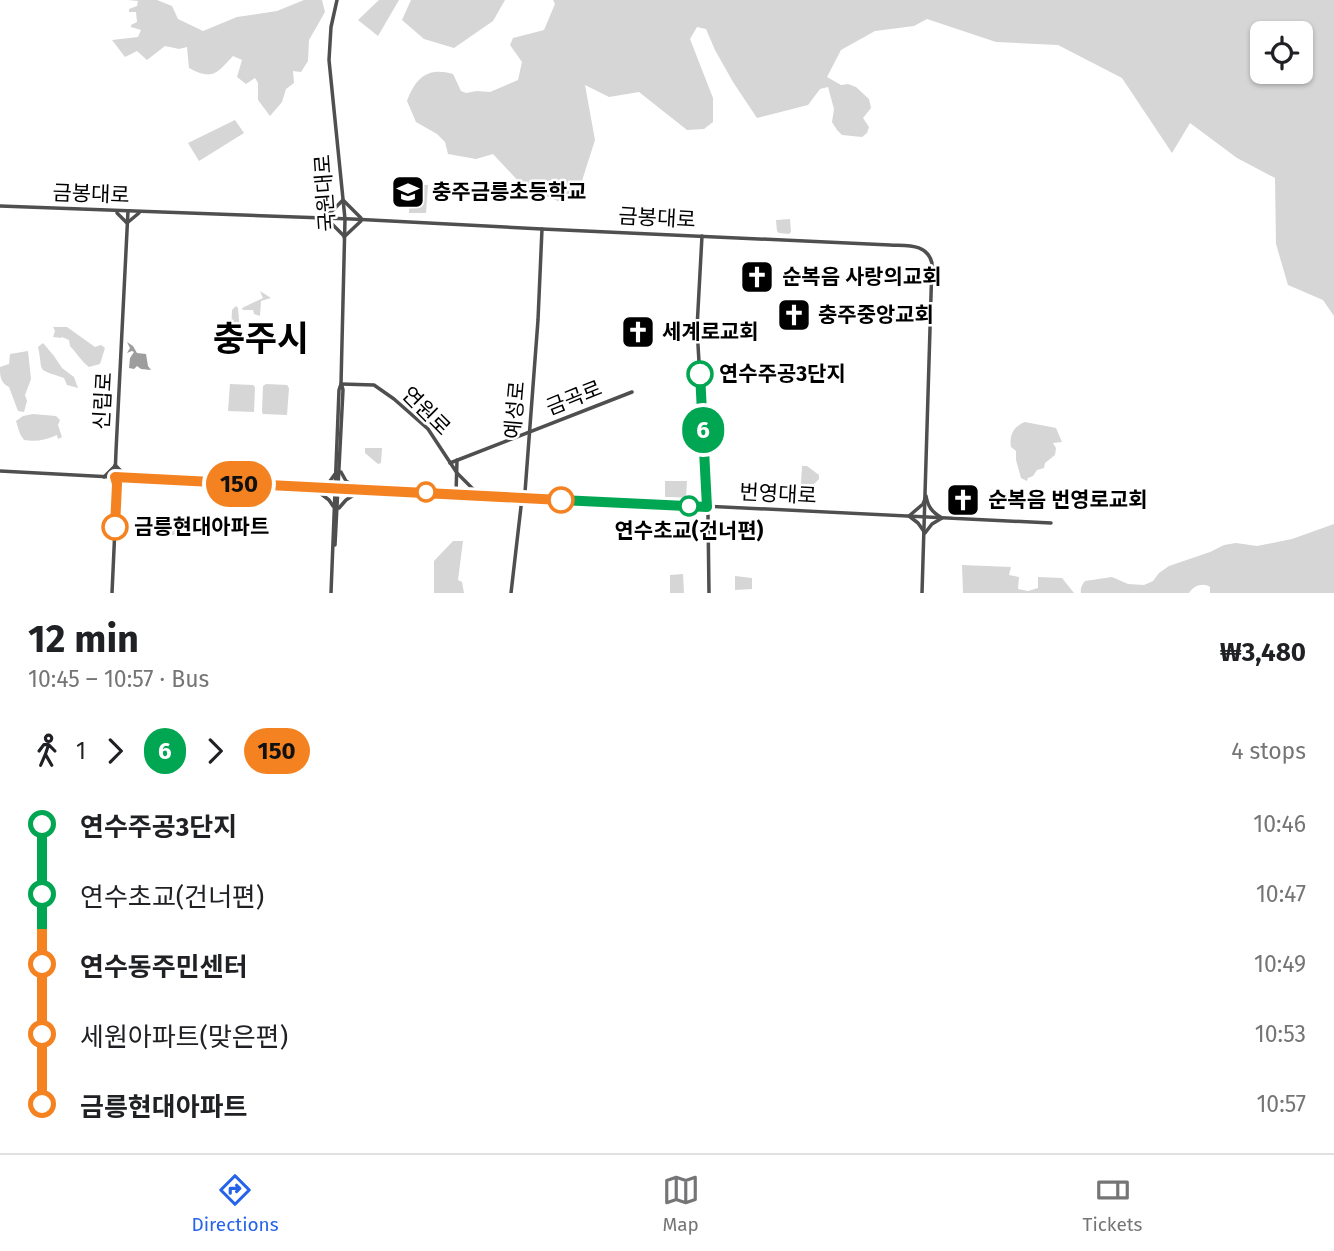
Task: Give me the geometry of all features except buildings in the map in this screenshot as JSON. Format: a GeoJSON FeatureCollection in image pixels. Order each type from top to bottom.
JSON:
{"type":"FeatureCollection","features":[{"type":"Feature","properties":{"kind":"street","name":"국원대로"},"geometry":{"type":"LineString","coordinates":[[332,593],[345,219],[329,60],[331,27],[337,0]]}},
{"type":"Feature","properties":{"kind":"street"},"geometry":{"type":"LineString","coordinates":[[343,200],[363,219],[344,237],[325,218],[343,200]]}},
{"type":"Feature","properties":{"kind":"street","name":"금봉대로"},"geometry":{"type":"LineString","coordinates":[[0,206],[363,219],[921,248],[932,263],[922,593]]}},
{"type":"Feature","properties":{"kind":"street"},"geometry":{"type":"LineString","coordinates":[[113,211],[120,214],[127,223],[141,212]]}},
{"type":"Feature","properties":{"kind":"street","name":"신립로"},"geometry":{"type":"LineString","coordinates":[[112,593],[128,211]]}},
{"type":"Feature","properties":{"kind":"street","name":"예성로"},"geometry":{"type":"LineString","coordinates":[[511,593],[524,492],[538,320],[542,229]]}},
{"type":"Feature","properties":{"kind":"street"},"geometry":{"type":"LineString","coordinates":[[702,236],[697,328],[709,593]]}},
{"type":"Feature","properties":{"kind":"street","name":"연원로"},"geometry":{"type":"LineString","coordinates":[[341,384],[371,384],[405,408],[428,429],[457,473],[481,496]]}},
{"type":"Feature","properties":{"kind":"street","name":"금곡로"},"geometry":{"type":"LineString","coordinates":[[450,463],[632,392]]}},
{"type":"Feature","properties":{"kind":"street"},"geometry":{"type":"LineString","coordinates":[[456,494],[457,460]]}},
{"type":"Feature","properties":{"kind":"street"},"geometry":{"type":"LineString","coordinates":[[104,477],[116,465],[128,478]]}},
{"type":"Feature","properties":{"kind":"street","name":"번영대로"},"geometry":{"type":"LineString","coordinates":[[0,471],[1051,523]]}},
{"type":"Feature","properties":{"kind":"street"},"geometry":{"type":"LineString","coordinates":[[337,471],[351,485],[362,490],[336,509],[315,488],[330,481],[337,471]]}},
{"type":"Feature","properties":{"kind":"street"},"geometry":{"type":"LineString","coordinates":[[926,496],[931,510],[942,517],[925,533],[909,516],[918,509],[926,496]]}},
{"type":"Feature","properties":{"kind":"shaded area"},"geometry":{"type":"Polygon","coordinates":[[[128,0],[157,0],[172,6],[178,19],[203,31],[237,17],[277,11],[304,0],[322,0],[325,12],[309,40],[308,61],[301,72],[293,71],[294,83],[286,89],[282,102],[270,116],[258,100],[258,83],[255,78],[246,84],[237,77],[242,60],[233,56],[218,71],[209,74],[189,68],[187,47],[179,49],[165,46],[147,60],[137,51],[125,57],[112,40],[138,37],[141,30],[131,27],[137,22],[136,12],[129,12],[129,9],[137,6],[138,1],[128,0]]]}},
{"type":"Feature","properties":{"kind":"shaded area"},"geometry":{"type":"Polygon","coordinates":[[[379,0],[399,0],[378,36],[358,20],[379,0]]]}},
{"type":"Feature","properties":{"kind":"shaded area"},"geometry":{"type":"Polygon","coordinates":[[[411,0],[505,0],[493,21],[454,48],[424,39],[402,20],[411,0]]]}},
{"type":"Feature","properties":{"kind":"shaded area"},"geometry":{"type":"Polygon","coordinates":[[[553,0],[1334,0],[1334,316],[1323,300],[1288,285],[1276,244],[1275,178],[1237,158],[1190,123],[1172,153],[1122,78],[1058,45],[996,42],[927,19],[914,26],[875,31],[841,50],[827,77],[841,85],[856,87],[869,99],[871,108],[863,118],[869,127],[862,137],[842,135],[837,130],[832,122],[834,109],[828,87],[820,89],[808,105],[757,118],[733,82],[706,29],[697,27],[690,39],[713,98],[713,122],[704,129],[687,130],[639,92],[609,97],[585,85],[595,140],[580,187],[560,202],[523,186],[493,154],[476,159],[448,154],[445,142],[437,134],[416,122],[407,101],[414,86],[430,73],[453,74],[461,91],[466,93],[490,92],[518,80],[522,62],[510,45],[513,38],[544,30],[555,4],[553,0]]]}},
{"type":"Feature","properties":{"kind":"shaded area"},"geometry":{"type":"Polygon","coordinates":[[[235,120],[244,133],[199,161],[188,143],[235,120]]]}},
{"type":"Feature","properties":{"kind":"shaded area"},"geometry":{"type":"Polygon","coordinates":[[[410,184],[428,185],[426,213],[409,213],[410,184]]]}},
{"type":"Feature","properties":{"kind":"shaded area"},"geometry":{"type":"Polygon","coordinates":[[[790,219],[791,232],[779,233],[776,220],[790,219]]]}},
{"type":"Feature","properties":{"kind":"shaded area"},"geometry":{"type":"Polygon","coordinates":[[[260,291],[271,298],[261,301],[260,316],[254,314],[253,310],[243,310],[242,308],[263,298],[260,291]]]}},
{"type":"Feature","properties":{"kind":"shaded area"},"geometry":{"type":"Polygon","coordinates":[[[236,306],[240,332],[231,331],[232,310],[236,306]]]}},
{"type":"Feature","properties":{"kind":"shaded area"},"geometry":{"type":"Polygon","coordinates":[[[53,327],[67,327],[95,347],[101,345],[105,348],[100,364],[89,367],[70,346],[69,340],[53,337],[53,327]]]}},
{"type":"Feature","properties":{"kind":"shaded area"},"geometry":{"type":"Polygon","coordinates":[[[127,342],[137,353],[146,354],[151,370],[137,366],[134,369],[129,368],[134,352],[127,353],[130,348],[127,342]]]}},
{"type":"Feature","properties":{"kind":"shaded area"},"geometry":{"type":"Polygon","coordinates":[[[43,343],[62,368],[74,377],[78,388],[67,385],[64,378],[44,371],[38,347],[43,343]]]}},
{"type":"Feature","properties":{"kind":"shaded area"},"geometry":{"type":"Polygon","coordinates":[[[28,351],[31,379],[25,395],[27,401],[24,412],[18,411],[9,387],[1,378],[0,367],[9,364],[10,354],[28,351]]]}},
{"type":"Feature","properties":{"kind":"shaded area"},"geometry":{"type":"Polygon","coordinates":[[[230,384],[255,387],[254,412],[228,411],[230,384]]]}},
{"type":"Feature","properties":{"kind":"shaded area"},"geometry":{"type":"Polygon","coordinates":[[[287,385],[287,415],[263,414],[263,386],[287,385]]]}},
{"type":"Feature","properties":{"kind":"shaded area"},"geometry":{"type":"Polygon","coordinates":[[[33,414],[56,416],[60,420],[58,425],[62,437],[58,439],[57,435],[41,440],[24,440],[16,421],[33,414]]]}},
{"type":"Feature","properties":{"kind":"shaded area"},"geometry":{"type":"Polygon","coordinates":[[[1025,422],[1056,428],[1062,442],[1053,443],[1056,448],[1055,455],[1027,481],[1021,478],[1016,451],[1011,447],[1015,429],[1025,422]]]}},
{"type":"Feature","properties":{"kind":"shaded area"},"geometry":{"type":"Polygon","coordinates":[[[365,448],[382,448],[381,463],[378,464],[365,453],[365,448]]]}},
{"type":"Feature","properties":{"kind":"shaded area"},"geometry":{"type":"Polygon","coordinates":[[[802,466],[807,466],[819,475],[814,484],[801,484],[802,466]]]}},
{"type":"Feature","properties":{"kind":"shaded area"},"geometry":{"type":"Polygon","coordinates":[[[665,481],[687,481],[686,498],[665,497],[665,481]]]}},
{"type":"Feature","properties":{"kind":"shaded area"},"geometry":{"type":"Polygon","coordinates":[[[157,522],[191,524],[191,534],[156,534],[157,522]]]}},
{"type":"Feature","properties":{"kind":"shaded area"},"geometry":{"type":"Polygon","coordinates":[[[1334,524],[1334,593],[1210,593],[1210,587],[1201,585],[1189,593],[1081,593],[1085,581],[1112,577],[1128,584],[1144,585],[1153,581],[1169,566],[1224,545],[1236,543],[1257,546],[1292,539],[1334,524]]]}},
{"type":"Feature","properties":{"kind":"shaded area"},"geometry":{"type":"Polygon","coordinates":[[[453,541],[463,541],[458,580],[462,582],[464,593],[434,593],[434,561],[453,541]]]}},
{"type":"Feature","properties":{"kind":"shaded area"},"geometry":{"type":"Polygon","coordinates":[[[962,565],[1011,567],[1009,575],[1019,577],[1018,589],[1028,591],[1038,588],[1038,577],[1062,578],[1074,593],[963,593],[962,565]]]}},
{"type":"Feature","properties":{"kind":"shaded area"},"geometry":{"type":"Polygon","coordinates":[[[683,574],[684,593],[670,593],[670,575],[683,574]]]}},
{"type":"Feature","properties":{"kind":"shaded area"},"geometry":{"type":"Polygon","coordinates":[[[735,576],[752,578],[752,589],[735,590],[735,576]]]}},
{"type":"Feature","properties":{"kind":"bus line","name":"6"},"geometry":{"type":"LineString","coordinates":[[561,500],[707,507],[700,374]]}},
{"type":"Feature","properties":{"kind":"bus line","name":"150"},"geometry":{"type":"LineString","coordinates":[[115,527],[115,477],[561,500]]}},
{"type":"Feature","properties":{"kind":"place","name":"충주금릉초등학교"},"geometry":{"type":"Point","coordinates":[408,192]}},
{"type":"Feature","properties":{"kind":"place","name":"순복음 사랑의교회"},"geometry":{"type":"Point","coordinates":[757,277]}},
{"type":"Feature","properties":{"kind":"place","name":"충주중앙교회"},"geometry":{"type":"Point","coordinates":[794,315]}},
{"type":"Feature","properties":{"kind":"place","name":"세계로교회"},"geometry":{"type":"Point","coordinates":[638,332]}},
{"type":"Feature","properties":{"kind":"place","name":"연수주공3단지"},"geometry":{"type":"Point","coordinates":[700,374]}},
{"type":"Feature","properties":{"kind":"place","name":"순복음 번영로교회"},"geometry":{"type":"Point","coordinates":[963,500]}},
{"type":"Feature","properties":{"kind":"place","name":"연수초교(건너편)"},"geometry":{"type":"Point","coordinates":[689,506]}},
{"type":"Feature","properties":{"kind":"place","name":"금릉현대아파트"},"geometry":{"type":"Point","coordinates":[115,527]}},
{"type":"Feature","properties":{"kind":"district","name":"충주시"},"geometry":{"type":"Point","coordinates":[261,339]}}]}
